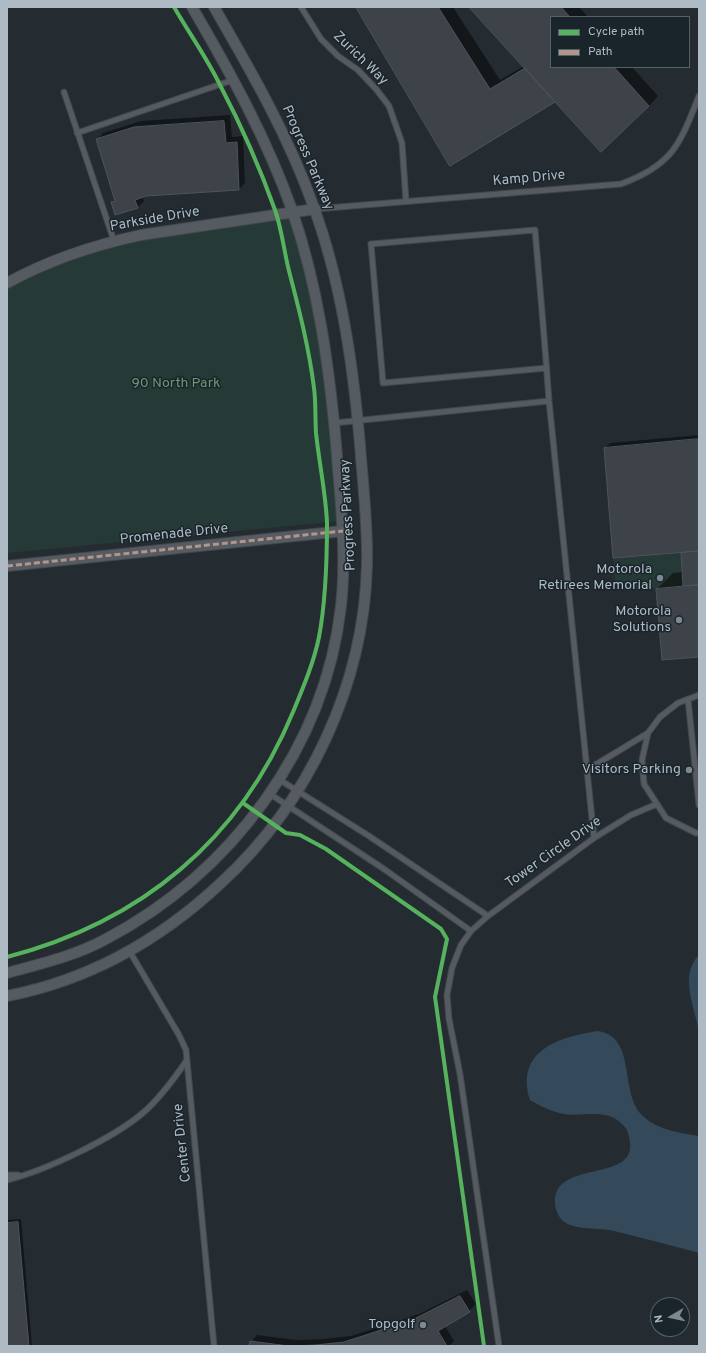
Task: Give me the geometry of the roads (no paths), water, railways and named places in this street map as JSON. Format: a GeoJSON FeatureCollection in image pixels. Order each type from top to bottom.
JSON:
{"type":"FeatureCollection","features":[{"type":"Feature","properties":{"kind":"street","name":"Progress Parkway"},"geometry":{"type":"LineString","coordinates":[[7,973],[62,958],[104,941],[154,911],[221,854],[280,780],[315,712],[327,673],[341,609],[343,579],[343,531],[331,386],[320,317],[292,212],[278,173],[252,115],[192,7]]}},
{"type":"Feature","properties":{"kind":"street","name":"Progress Parkway"},"geometry":{"type":"LineString","coordinates":[[7,996],[26,992],[90,970],[130,952],[180,919],[241,865],[288,806],[298,791],[333,725],[345,692],[361,626],[367,566],[367,536],[358,421],[342,312],[332,266],[315,209],[277,120],[214,7]]}},
{"type":"Feature","properties":{"kind":"street","name":"Parkside Drive"},"geometry":{"type":"LineString","coordinates":[[7,283],[68,255],[114,241],[315,209]]}},
{"type":"Feature","properties":{"kind":"street","name":"Promenade Drive"},"geometry":{"type":"LineString","coordinates":[[7,566],[343,531]]}},
{"type":"Feature","properties":{"kind":"lane","name":"Zurich Way"},"geometry":{"type":"LineString","coordinates":[[301,7],[321,39],[338,56],[358,70],[376,89],[389,106],[402,143],[406,201]]}},
{"type":"Feature","properties":{"kind":"lane"},"geometry":{"type":"LineString","coordinates":[[77,132],[233,80]]}},
{"type":"Feature","properties":{"kind":"lane"},"geometry":{"type":"LineString","coordinates":[[64,92],[114,241]]}},
{"type":"Feature","properties":{"kind":"lane","name":"Kamp Drive"},"geometry":{"type":"LineString","coordinates":[[315,209],[621,184],[641,177],[657,167],[672,153],[682,137],[699,96]]}},
{"type":"Feature","properties":{"kind":"lane"},"geometry":{"type":"LineString","coordinates":[[547,368],[383,383],[371,244],[534,230],[547,368],[549,401],[594,838]]}},
{"type":"Feature","properties":{"kind":"lane"},"geometry":{"type":"LineString","coordinates":[[334,423],[549,401]]}},
{"type":"Feature","properties":{"kind":"lane"},"geometry":{"type":"LineString","coordinates":[[586,770],[648,733],[660,717],[678,702],[699,695]]}},
{"type":"Feature","properties":{"kind":"lane"},"geometry":{"type":"LineString","coordinates":[[688,699],[699,805]]}},
{"type":"Feature","properties":{"kind":"lane"},"geometry":{"type":"LineString","coordinates":[[648,733],[642,760],[644,784],[666,818],[699,833]]}},
{"type":"Feature","properties":{"kind":"lane"},"geometry":{"type":"LineString","coordinates":[[280,780],[488,916]]}},
{"type":"Feature","properties":{"kind":"lane"},"geometry":{"type":"LineString","coordinates":[[270,794],[384,869],[472,931]]}},
{"type":"Feature","properties":{"kind":"lane","name":"Tower Circle Drive"},"geometry":{"type":"LineString","coordinates":[[499,1346],[460,1074],[449,1018],[447,995],[452,968],[461,945],[472,931],[488,916],[594,838],[631,815],[657,804]]}},
{"type":"Feature","properties":{"kind":"lane","name":"Center Drive"},"geometry":{"type":"LineString","coordinates":[[130,952],[186,1050],[214,1346]]}},
{"type":"Feature","properties":{"kind":"lane"},"geometry":{"type":"LineString","coordinates":[[7,1180],[25,1176],[110,1136],[143,1112],[168,1088],[187,1060]]}},
{"type":"Feature","properties":{"kind":"lane"},"geometry":{"type":"LineString","coordinates":[[7,1175],[25,1176]]}},
{"type":"Feature","properties":{"kind":"water"},"geometry":{"type":"Polygon","coordinates":[[[699,955],[699,1033],[689,983],[693,963],[699,955]]]}},
{"type":"Feature","properties":{"kind":"water"},"geometry":{"type":"Polygon","coordinates":[[[598,1031],[610,1036],[618,1044],[623,1055],[631,1095],[636,1107],[644,1117],[663,1128],[699,1136],[699,1253],[614,1231],[574,1226],[563,1221],[557,1212],[555,1202],[558,1189],[567,1181],[580,1175],[608,1168],[620,1163],[628,1155],[630,1143],[629,1137],[624,1126],[616,1119],[609,1116],[594,1114],[564,1114],[555,1112],[530,1100],[527,1083],[529,1069],[534,1058],[543,1049],[568,1037],[598,1031]]]}},
{"type":"Feature","properties":{"kind":"place","name":"Motorola Retirees Memorial"},"geometry":{"type":"Point","coordinates":[660,578]}},
{"type":"Feature","properties":{"kind":"place","name":"Motorola Solutions"},"geometry":{"type":"Point","coordinates":[679,620]}},
{"type":"Feature","properties":{"kind":"place","name":"Visitors Parking"},"geometry":{"type":"Point","coordinates":[689,770]}},
{"type":"Feature","properties":{"kind":"place","name":"Topgolf"},"geometry":{"type":"Point","coordinates":[423,1325]}},
{"type":"Feature","properties":{"kind":"park label","name":"90 North Park"},"geometry":{"type":"Point","coordinates":[176,384]}}]}
